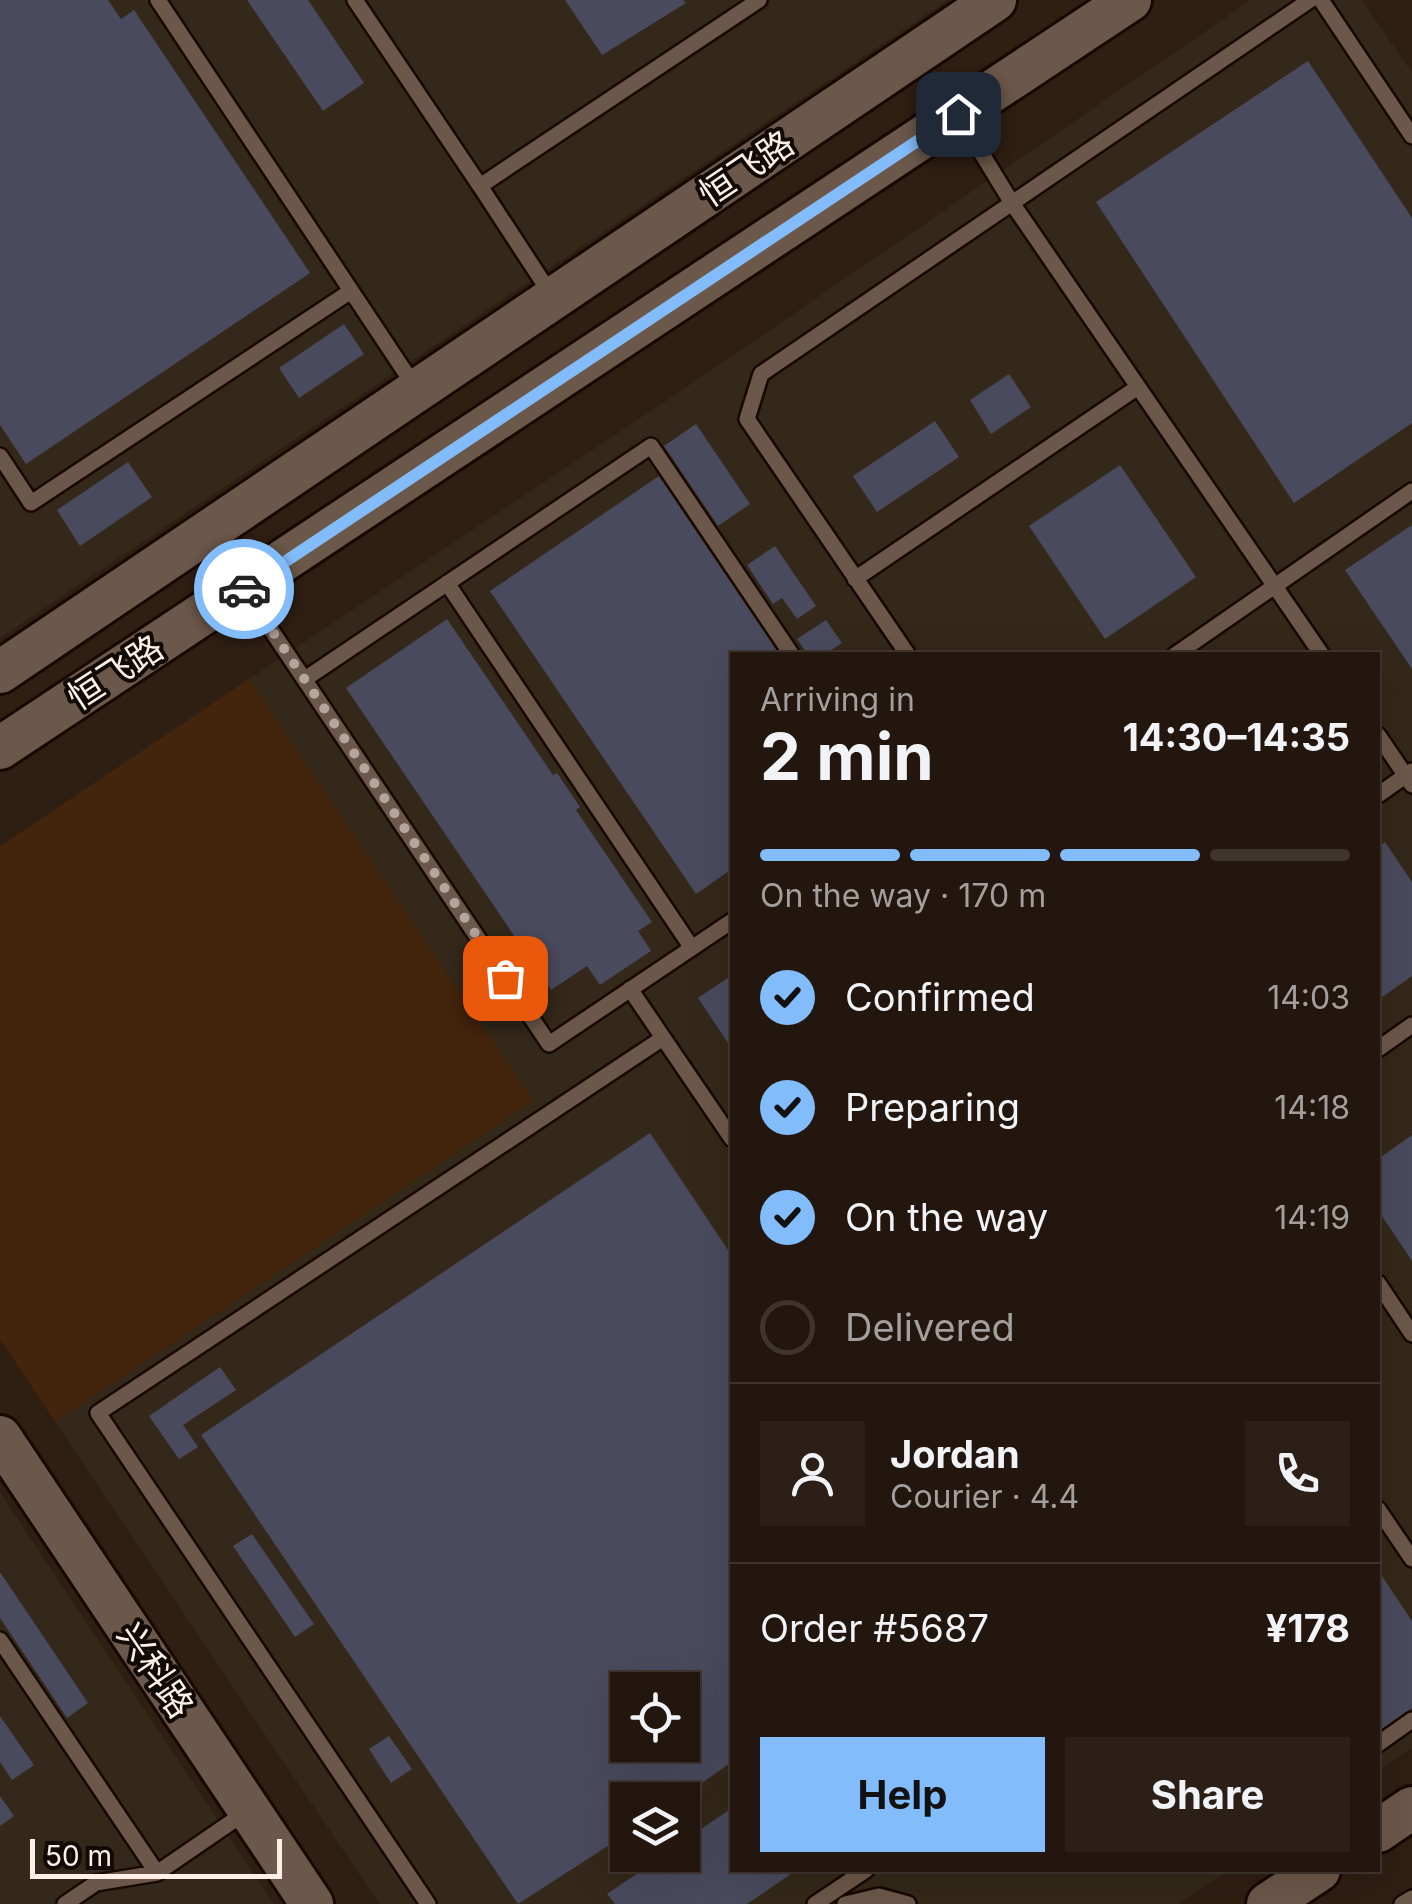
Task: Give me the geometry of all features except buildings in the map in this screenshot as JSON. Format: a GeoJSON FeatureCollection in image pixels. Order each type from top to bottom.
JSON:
{"type":"FeatureCollection","features":[{"type":"Feature","properties":{"kind":"main road","name":"恒飞路"},"geometry":{"type":"LineString","coordinates":[[4,659],[417,390],[995,0]]}},
{"type":"Feature","properties":{"kind":"main road","name":"恒飞路"},"geometry":{"type":"LineString","coordinates":[[0,748],[1130,0]]}},
{"type":"Feature","properties":{"kind":"main road","name":"兴科路"},"geometry":{"type":"LineString","coordinates":[[0,1436],[312,1904]]}},
{"type":"Feature","properties":{"kind":"main road"},"geometry":{"type":"LineString","coordinates":[[1380,1830],[1412,1808]]}},
{"type":"Feature","properties":{"kind":"main road"},"geometry":{"type":"LineString","coordinates":[[1268,1904],[1316,1872]]}},
{"type":"Feature","properties":{"kind":"lane"},"geometry":{"type":"LineString","coordinates":[[158,0],[417,390]]}},
{"type":"Feature","properties":{"kind":"lane"},"geometry":{"type":"LineString","coordinates":[[355,0],[554,298]]}},
{"type":"Feature","properties":{"kind":"lane"},"geometry":{"type":"LineString","coordinates":[[480,186],[758,0]]}},
{"type":"Feature","properties":{"kind":"lane"},"geometry":{"type":"LineString","coordinates":[[906,652],[747,419],[761,374],[1310,0]]}},
{"type":"Feature","properties":{"kind":"lane"},"geometry":{"type":"LineString","coordinates":[[1320,0],[1412,136]]}},
{"type":"Feature","properties":{"kind":"lane"},"geometry":{"type":"LineString","coordinates":[[958,114],[1012,203],[1320,652]]}},
{"type":"Feature","properties":{"kind":"lane"},"geometry":{"type":"LineString","coordinates":[[0,456],[31,503],[351,290]]}},
{"type":"Feature","properties":{"kind":"lane"},"geometry":{"type":"LineString","coordinates":[[856,578],[1138,386]]}},
{"type":"Feature","properties":{"kind":"lane"},"geometry":{"type":"LineString","coordinates":[[304,679],[651,446],[790,652]]}},
{"type":"Feature","properties":{"kind":"lane"},"geometry":{"type":"LineString","coordinates":[[1179,652],[1412,491]]}},
{"type":"Feature","properties":{"kind":"lane"},"geometry":{"type":"LineString","coordinates":[[447,583],[692,948]]}},
{"type":"Feature","properties":{"kind":"lane"},"geometry":{"type":"LineString","coordinates":[[243,588],[549,1044],[730,923]]}},
{"type":"Feature","properties":{"kind":"lane"},"geometry":{"type":"LineString","coordinates":[[1380,738],[1410,777],[1380,795]]}},
{"type":"Feature","properties":{"kind":"lane"},"geometry":{"type":"LineString","coordinates":[[630,989],[730,1136]]}},
{"type":"Feature","properties":{"kind":"lane"},"geometry":{"type":"LineString","coordinates":[[1380,1048],[1412,1025]]}},
{"type":"Feature","properties":{"kind":"lane"},"geometry":{"type":"LineString","coordinates":[[428,1904],[98,1413],[663,1038]]}},
{"type":"Feature","properties":{"kind":"lane"},"geometry":{"type":"LineString","coordinates":[[1380,1286],[1412,1334]]}},
{"type":"Feature","properties":{"kind":"lane"},"geometry":{"type":"LineString","coordinates":[[1380,1512],[1412,1558]]}},
{"type":"Feature","properties":{"kind":"lane"},"geometry":{"type":"LineString","coordinates":[[0,1640],[157,1873]]}},
{"type":"Feature","properties":{"kind":"lane"},"geometry":{"type":"LineString","coordinates":[[1380,1743],[1412,1720]]}},
{"type":"Feature","properties":{"kind":"lane"},"geometry":{"type":"LineString","coordinates":[[65,1904],[96,1883],[157,1873],[250,1810]]}},
{"type":"Feature","properties":{"kind":"lane"},"geometry":{"type":"LineString","coordinates":[[838,1900],[864,1872]]}},
{"type":"Feature","properties":{"kind":"lane"},"geometry":{"type":"LineString","coordinates":[[816,1904],[879,1896],[908,1904]]}},
{"type":"Feature","properties":{"kind":"lane"},"geometry":{"type":"LineString","coordinates":[[1402,1904],[1412,1898]]}},
{"type":"Feature","properties":{"kind":"shaded area"},"geometry":{"type":"Polygon","coordinates":[[[0,0],[948,0],[0,638],[0,0]]]}},
{"type":"Feature","properties":{"kind":"shaded area"},"geometry":{"type":"Polygon","coordinates":[[[1251,0],[1362,0],[1412,73],[1412,1748],[1380,1770],[1380,652],[730,652],[730,1872],[1227,1872],[1179,1904],[379,1904],[55,1422],[533,1101],[249,679],[681,391],[1251,0]]]}},
{"type":"Feature","properties":{"kind":"shaded area"},"geometry":{"type":"Polygon","coordinates":[[[249,679],[533,1101],[55,1422],[0,1339],[0,846],[249,679]]]}},
{"type":"Feature","properties":{"kind":"shaded area"},"geometry":{"type":"Polygon","coordinates":[[[0,1492],[274,1904],[0,1904],[0,1492]]]}},
{"type":"Feature","properties":{"kind":"way so far"},"geometry":{"type":"LineString","coordinates":[[244,589],[505,978]]}},
{"type":"Feature","properties":{"kind":"route"},"geometry":{"type":"LineString","coordinates":[[244,589],[958,114]]}}]}
